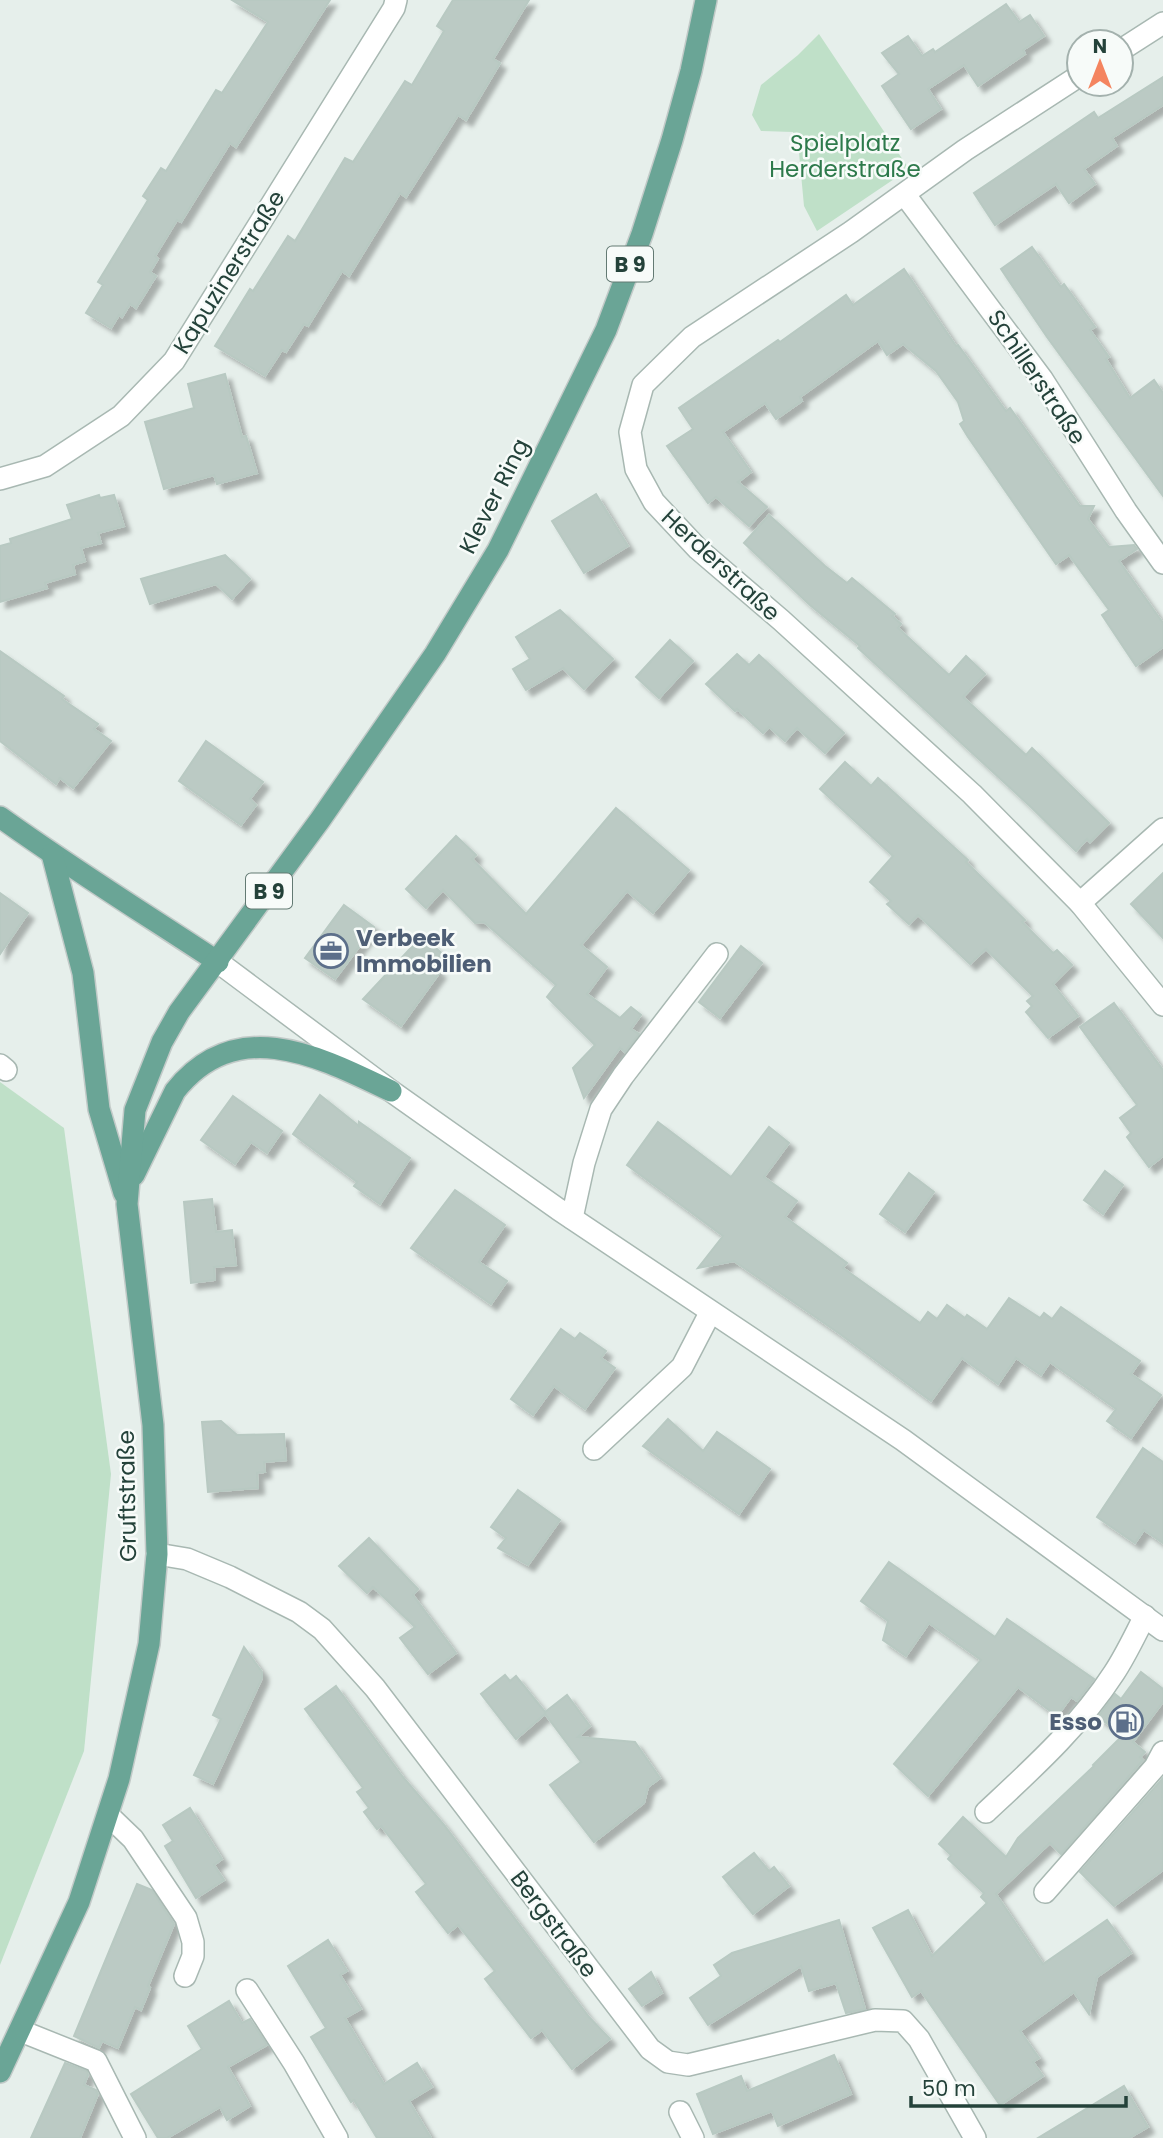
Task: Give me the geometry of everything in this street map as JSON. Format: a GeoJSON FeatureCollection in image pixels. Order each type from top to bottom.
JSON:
{"type":"FeatureCollection","features":[{"type":"Feature","properties":{"kind":"main road","name":"Klever Ring"},"geometry":{"type":"LineString","coordinates":[[218,962],[435,654],[498,550],[606,330],[642,234],[672,140],[691,71],[706,0]]}},
{"type":"Feature","properties":{"kind":"main road"},"geometry":{"type":"LineString","coordinates":[[0,817],[218,962]]}},
{"type":"Feature","properties":{"kind":"main road"},"geometry":{"type":"LineString","coordinates":[[52,854],[83,973],[99,1109],[128,1195]]}},
{"type":"Feature","properties":{"kind":"main road","name":"Gruftstraße"},"geometry":{"type":"LineString","coordinates":[[0,2072],[79,1902],[119,1779],[149,1644],[157,1554],[153,1425],[128,1195],[135,1110],[162,1042],[179,1013],[218,962]]}},
{"type":"Feature","properties":{"kind":"main road"},"geometry":{"type":"LineString","coordinates":[[128,1195],[175,1091],[185,1079],[205,1064],[227,1054],[245,1048],[293,1050],[324,1059],[391,1091]]}},
{"type":"Feature","properties":{"kind":"street","name":"Kapuzinerstraße"},"geometry":{"type":"LineString","coordinates":[[0,479],[45,466],[121,416],[174,361],[394,8],[396,0]]}},
{"type":"Feature","properties":{"kind":"street"},"geometry":{"type":"LineString","coordinates":[[1135,41],[1163,23]]}},
{"type":"Feature","properties":{"kind":"street","name":"Herderstraße"},"geometry":{"type":"LineString","coordinates":[[1065,85],[965,150],[905,195],[692,337],[643,385],[630,432],[636,469],[654,502],[698,549],[972,794],[1080,902],[1163,1005]]}},
{"type":"Feature","properties":{"kind":"street","name":"Schillerstraße"},"geometry":{"type":"LineString","coordinates":[[905,195],[1042,379],[1126,511],[1163,563]]}},
{"type":"Feature","properties":{"kind":"street"},"geometry":{"type":"LineString","coordinates":[[1080,902],[1163,830]]}},
{"type":"Feature","properties":{"kind":"street"},"geometry":{"type":"LineString","coordinates":[[572,1218],[583,1163],[601,1109],[623,1076],[717,954]]}},
{"type":"Feature","properties":{"kind":"street"},"geometry":{"type":"LineString","coordinates":[[218,962],[391,1091],[572,1218],[903,1440],[1163,1630]]}},
{"type":"Feature","properties":{"kind":"street"},"geometry":{"type":"LineString","coordinates":[[594,1449],[682,1367],[710,1312]]}},
{"type":"Feature","properties":{"kind":"street","name":"Bergstraße"},"geometry":{"type":"LineString","coordinates":[[157,1554],[187,1559],[230,1577],[299,1612],[321,1629],[374,1688],[650,2049],[668,2062],[688,2065],[875,2020],[903,2021],[919,2039],[975,2138]]}},
{"type":"Feature","properties":{"kind":"street"},"geometry":{"type":"LineString","coordinates":[[986,1812],[1047,1755],[1083,1716],[1115,1672],[1145,1616]]}},
{"type":"Feature","properties":{"kind":"street"},"geometry":{"type":"LineString","coordinates":[[1045,1892],[1155,1767],[1163,1752]]}},
{"type":"Feature","properties":{"kind":"street"},"geometry":{"type":"LineString","coordinates":[[107,1815],[132,1839],[186,1918],[193,1942],[193,1956],[185,1976]]}},
{"type":"Feature","properties":{"kind":"street"},"geometry":{"type":"LineString","coordinates":[[247,1990],[295,2063],[337,2138]]}},
{"type":"Feature","properties":{"kind":"street"},"geometry":{"type":"LineString","coordinates":[[21,2031],[96,2061],[135,2138]]}},
{"type":"Feature","properties":{"kind":"street"},"geometry":{"type":"LineString","coordinates":[[680,2112],[692,2138]]}},
{"type":"Feature","properties":{"kind":"green space","name":"Spielplatz Herderstraße"},"geometry":{"type":"Polygon","coordinates":[[[819,34],[909,169],[817,231],[804,206],[798,142],[793,132],[761,131],[752,115],[761,85],[819,34]]]}},
{"type":"Feature","properties":{"kind":"green space"},"geometry":{"type":"Polygon","coordinates":[[[0,1082],[64,1128],[111,1474],[84,1751],[0,1965],[0,1082]]]}},
{"type":"Feature","properties":{"kind":"building"},"geometry":{"type":"Polygon","coordinates":[[[232,0],[330,0],[236,147],[230,143],[181,222],[177,220],[155,256],[158,259],[150,272],[156,276],[136,308],[130,304],[111,328],[86,313],[103,285],[98,282],[148,200],[143,196],[161,168],[166,171],[216,90],[222,93],[268,22],[232,0]]]}},
{"type":"Feature","properties":{"kind":"building"},"geometry":{"type":"Polygon","coordinates":[[[453,0],[529,0],[493,59],[500,63],[466,120],[458,115],[406,197],[400,193],[349,276],[342,271],[308,326],[304,324],[286,352],[282,350],[265,376],[215,346],[250,289],[253,291],[288,236],[295,241],[345,158],[353,162],[405,81],[412,85],[444,31],[437,26],[453,0]]]}},
{"type":"Feature","properties":{"kind":"building"},"geometry":{"type":"Polygon","coordinates":[[[1006,4],[1019,22],[1030,15],[1044,36],[1023,50],[1025,54],[978,86],[964,65],[928,89],[941,109],[911,129],[882,86],[899,74],[882,53],[908,36],[922,56],[933,49],[935,52],[1006,4]]]}},
{"type":"Feature","properties":{"kind":"building"},"geometry":{"type":"Polygon","coordinates":[[[1163,77],[1163,105],[1112,138],[1117,146],[1084,169],[1095,184],[1069,203],[1056,184],[995,225],[974,193],[1094,112],[1098,118],[1130,98],[1135,98],[1135,95],[1163,77]]]}},
{"type":"Feature","properties":{"kind":"building"},"geometry":{"type":"Polygon","coordinates":[[[1032,247],[1061,287],[1064,284],[1095,327],[1090,330],[1109,357],[1106,359],[1130,398],[1154,380],[1163,393],[1163,496],[1001,269],[1032,247]]]}},
{"type":"Feature","properties":{"kind":"building"},"geometry":{"type":"Polygon","coordinates":[[[904,269],[956,346],[958,345],[1006,411],[1010,408],[1080,506],[1094,506],[1088,519],[1109,547],[1134,545],[1137,549],[1119,561],[1163,623],[1163,647],[1136,666],[1102,615],[1109,610],[1069,555],[1056,564],[960,424],[964,421],[958,402],[936,371],[903,344],[887,355],[878,341],[800,397],[802,401],[776,419],[765,403],[723,432],[751,472],[738,482],[767,507],[749,526],[716,497],[708,503],[667,446],[693,429],[679,408],[846,295],[853,305],[904,269]]]}},
{"type":"Feature","properties":{"kind":"building"},"geometry":{"type":"Polygon","coordinates":[[[225,374],[242,437],[246,436],[257,473],[217,484],[214,475],[164,489],[145,422],[194,408],[188,384],[225,374]]]}},
{"type":"Feature","properties":{"kind":"building"},"geometry":{"type":"Polygon","coordinates":[[[596,494],[628,546],[584,573],[552,521],[596,494]]]}},
{"type":"Feature","properties":{"kind":"building"},"geometry":{"type":"Polygon","coordinates":[[[99,495],[100,498],[114,495],[124,526],[98,533],[101,543],[81,548],[85,561],[73,565],[75,574],[45,583],[47,588],[0,602],[0,546],[11,543],[10,539],[72,519],[67,505],[99,495]]]}},
{"type":"Feature","properties":{"kind":"building"},"geometry":{"type":"Polygon","coordinates":[[[769,515],[825,566],[847,583],[852,578],[895,614],[892,616],[901,624],[898,628],[949,675],[966,656],[985,674],[963,697],[1026,755],[1032,748],[1109,823],[1090,842],[1087,839],[1076,851],[858,648],[860,646],[810,605],[744,543],[769,515]]]}},
{"type":"Feature","properties":{"kind":"building"},"geometry":{"type":"Polygon","coordinates":[[[225,555],[250,579],[232,599],[216,584],[150,604],[141,579],[225,555]]]}},
{"type":"Feature","properties":{"kind":"building"},"geometry":{"type":"Polygon","coordinates":[[[560,610],[613,659],[584,689],[563,668],[526,690],[513,669],[530,659],[516,637],[560,610]]]}},
{"type":"Feature","properties":{"kind":"building"},"geometry":{"type":"Polygon","coordinates":[[[670,640],[693,661],[659,698],[636,677],[670,640]]]}},
{"type":"Feature","properties":{"kind":"building"},"geometry":{"type":"Polygon","coordinates":[[[0,651],[64,696],[62,699],[98,724],[94,729],[111,741],[73,788],[60,778],[56,784],[0,741],[0,651]]]}},
{"type":"Feature","properties":{"kind":"building"},"geometry":{"type":"Polygon","coordinates":[[[737,654],[749,665],[759,655],[844,733],[825,753],[797,728],[785,741],[769,727],[763,733],[706,684],[737,654]]]}},
{"type":"Feature","properties":{"kind":"building"},"geometry":{"type":"Polygon","coordinates":[[[206,741],[263,782],[250,799],[256,805],[241,825],[179,781],[206,741]]]}},
{"type":"Feature","properties":{"kind":"building"},"geometry":{"type":"Polygon","coordinates":[[[845,762],[871,786],[878,778],[968,860],[966,862],[1025,920],[1022,922],[1053,953],[1057,950],[1072,965],[1053,984],[1078,1016],[1048,1038],[1026,1012],[1032,1006],[1027,1001],[1033,996],[986,949],[970,964],[918,915],[909,924],[887,904],[891,901],[870,882],[893,856],[820,789],[845,762]]]}},
{"type":"Feature","properties":{"kind":"building"},"geometry":{"type":"Polygon","coordinates":[[[616,808],[689,870],[653,913],[627,891],[581,945],[607,967],[587,994],[620,1018],[631,1007],[641,1015],[631,1029],[639,1034],[625,1052],[620,1048],[584,1098],[573,1068],[595,1045],[547,997],[556,985],[484,922],[475,923],[443,890],[426,908],[406,889],[456,836],[476,855],[472,859],[526,914],[616,808]]]}},
{"type":"Feature","properties":{"kind":"building"},"geometry":{"type":"Polygon","coordinates":[[[1163,873],[1163,938],[1131,904],[1163,873]]]}},
{"type":"Feature","properties":{"kind":"building"},"geometry":{"type":"Polygon","coordinates":[[[0,893],[28,913],[0,954],[0,893]]]}},
{"type":"Feature","properties":{"kind":"building"},"geometry":{"type":"Polygon","coordinates":[[[344,905],[374,927],[335,979],[305,958],[344,905]]]}},
{"type":"Feature","properties":{"kind":"building"},"geometry":{"type":"Polygon","coordinates":[[[422,936],[445,956],[434,968],[440,972],[401,1026],[363,999],[422,936]]]}},
{"type":"Feature","properties":{"kind":"building"},"geometry":{"type":"Polygon","coordinates":[[[741,946],[762,963],[720,1018],[699,1002],[741,946]]]}},
{"type":"Feature","properties":{"kind":"building"},"geometry":{"type":"Polygon","coordinates":[[[1114,1003],[1163,1070],[1163,1156],[1149,1167],[1127,1137],[1131,1133],[1120,1118],[1137,1105],[1080,1027],[1114,1003]]]}},
{"type":"Feature","properties":{"kind":"building"},"geometry":{"type":"Polygon","coordinates":[[[320,1095],[359,1126],[359,1122],[410,1158],[380,1204],[354,1186],[357,1182],[293,1134],[320,1095]]]}},
{"type":"Feature","properties":{"kind":"building"},"geometry":{"type":"Polygon","coordinates":[[[233,1096],[282,1131],[267,1153],[251,1142],[235,1164],[201,1140],[233,1096]]]}},
{"type":"Feature","properties":{"kind":"building"},"geometry":{"type":"Polygon","coordinates":[[[658,1122],[731,1177],[769,1127],[789,1143],[764,1177],[797,1201],[785,1217],[847,1263],[843,1268],[920,1323],[928,1312],[937,1319],[947,1305],[987,1329],[1009,1298],[1040,1318],[1044,1313],[1052,1319],[1061,1307],[1140,1361],[1131,1374],[1161,1395],[1131,1438],[1107,1421],[1116,1409],[1050,1362],[1041,1375],[1016,1358],[998,1384],[962,1358],[931,1401],[734,1261],[698,1268],[723,1236],[627,1165],[658,1122]]]}},
{"type":"Feature","properties":{"kind":"building"},"geometry":{"type":"Polygon","coordinates":[[[1105,1171],[1123,1185],[1103,1214],[1084,1200],[1105,1171]]]}},
{"type":"Feature","properties":{"kind":"building"},"geometry":{"type":"Polygon","coordinates":[[[909,1173],[934,1192],[905,1232],[880,1214],[909,1173]]]}},
{"type":"Feature","properties":{"kind":"building"},"geometry":{"type":"Polygon","coordinates":[[[455,1190],[505,1225],[479,1262],[507,1281],[491,1304],[411,1248],[455,1190]]]}},
{"type":"Feature","properties":{"kind":"building"},"geometry":{"type":"Polygon","coordinates":[[[212,1199],[216,1232],[232,1230],[236,1265],[214,1267],[215,1280],[191,1283],[184,1202],[212,1199]]]}},
{"type":"Feature","properties":{"kind":"building"},"geometry":{"type":"Polygon","coordinates":[[[561,1329],[575,1339],[580,1333],[606,1351],[601,1358],[615,1368],[585,1409],[554,1386],[533,1415],[511,1399],[561,1329]]]}},
{"type":"Feature","properties":{"kind":"building"},"geometry":{"type":"Polygon","coordinates":[[[668,1419],[703,1451],[717,1432],[770,1469],[739,1514],[643,1446],[668,1419]]]}},
{"type":"Feature","properties":{"kind":"building"},"geometry":{"type":"Polygon","coordinates":[[[221,1421],[237,1435],[284,1434],[286,1460],[264,1462],[265,1472],[257,1473],[258,1488],[208,1492],[202,1422],[221,1421]]]}},
{"type":"Feature","properties":{"kind":"building"},"geometry":{"type":"Polygon","coordinates":[[[1143,1448],[1163,1462],[1163,1543],[1144,1530],[1135,1543],[1097,1517],[1143,1448]]]}},
{"type":"Feature","properties":{"kind":"building"},"geometry":{"type":"Polygon","coordinates":[[[518,1490],[560,1520],[528,1565],[498,1548],[506,1538],[491,1527],[518,1490]]]}},
{"type":"Feature","properties":{"kind":"building"},"geometry":{"type":"Polygon","coordinates":[[[369,1538],[418,1589],[413,1595],[456,1653],[428,1674],[400,1638],[415,1627],[373,1587],[367,1593],[339,1566],[369,1538]]]}},
{"type":"Feature","properties":{"kind":"building"},"geometry":{"type":"Polygon","coordinates":[[[889,1562],[995,1637],[1007,1619],[1094,1679],[1077,1701],[1071,1697],[1057,1716],[1018,1687],[928,1796],[894,1764],[981,1660],[929,1623],[906,1656],[883,1640],[888,1621],[861,1601],[889,1562]]]}},
{"type":"Feature","properties":{"kind":"building"},"geometry":{"type":"Polygon","coordinates":[[[244,1647],[262,1672],[262,1678],[213,1784],[194,1775],[221,1719],[213,1715],[244,1647]]]}},
{"type":"Feature","properties":{"kind":"building"},"geometry":{"type":"Polygon","coordinates":[[[1141,1672],[1163,1689],[1163,1702],[1133,1742],[1145,1752],[1140,1757],[1143,1760],[1061,1854],[1050,1843],[996,1894],[1043,1964],[1107,1920],[1131,1953],[1097,1977],[1089,2014],[1074,1992],[1020,2031],[1039,2058],[1033,2062],[1043,2076],[1000,2105],[921,1991],[912,1997],[873,1928],[908,1910],[932,1956],[987,1903],[981,1897],[984,1893],[948,1859],[951,1855],[939,1844],[963,1817],[1006,1857],[1018,1838],[1123,1735],[1098,1717],[1115,1694],[1121,1699],[1141,1672]]]}},
{"type":"Feature","properties":{"kind":"building"},"geometry":{"type":"Polygon","coordinates":[[[505,1675],[510,1681],[516,1676],[545,1712],[567,1695],[590,1726],[578,1737],[635,1742],[660,1778],[648,1787],[644,1803],[594,1842],[550,1785],[581,1762],[545,1714],[516,1739],[481,1694],[505,1675]]]}},
{"type":"Feature","properties":{"kind":"building"},"geometry":{"type":"Polygon","coordinates":[[[336,1686],[402,1776],[444,1825],[589,2017],[610,2039],[572,2069],[542,2030],[531,2038],[485,1979],[495,1971],[458,1925],[448,1933],[416,1892],[426,1884],[381,1826],[377,1829],[364,1812],[369,1808],[357,1792],[363,1788],[305,1709],[336,1686]]]}},
{"type":"Feature","properties":{"kind":"building"},"geometry":{"type":"Polygon","coordinates":[[[1162,1779],[1163,1870],[1114,1906],[1080,1872],[1162,1779]]]}},
{"type":"Feature","properties":{"kind":"building"},"geometry":{"type":"Polygon","coordinates":[[[190,1808],[222,1859],[214,1865],[224,1880],[196,1898],[165,1846],[173,1841],[163,1825],[190,1808]]]}},
{"type":"Feature","properties":{"kind":"building"},"geometry":{"type":"Polygon","coordinates":[[[754,1853],[769,1871],[774,1867],[789,1886],[753,1914],[723,1877],[754,1853]]]}},
{"type":"Feature","properties":{"kind":"building"},"geometry":{"type":"Polygon","coordinates":[[[137,1884],[152,1890],[174,1924],[141,2010],[135,2007],[118,2048],[102,2041],[99,2048],[74,2036],[137,1884]]]}},
{"type":"Feature","properties":{"kind":"building"},"geometry":{"type":"Polygon","coordinates":[[[839,1920],[865,2009],[846,2013],[836,1983],[809,1991],[801,1966],[708,2025],[690,1998],[721,1976],[714,1965],[732,1953],[839,1920]]]}},
{"type":"Feature","properties":{"kind":"building"},"geometry":{"type":"Polygon","coordinates":[[[328,1940],[347,1971],[340,1975],[361,2009],[345,2018],[384,2084],[417,2063],[432,2087],[409,2101],[431,2138],[377,2138],[311,2037],[326,2028],[288,1966],[328,1940]]]}},
{"type":"Feature","properties":{"kind":"building"},"geometry":{"type":"Polygon","coordinates":[[[651,1972],[662,1993],[642,2006],[629,1989],[651,1972]]]}},
{"type":"Feature","properties":{"kind":"building"},"geometry":{"type":"Polygon","coordinates":[[[229,2001],[242,2023],[250,2019],[267,2045],[228,2067],[250,2106],[227,2120],[220,2107],[167,2138],[158,2138],[131,2094],[202,2049],[188,2026],[229,2001]]]}},
{"type":"Feature","properties":{"kind":"building"},"geometry":{"type":"Polygon","coordinates":[[[834,2055],[851,2094],[778,2126],[772,2111],[713,2134],[697,2094],[741,2076],[747,2091],[834,2055]]]}},
{"type":"Feature","properties":{"kind":"building"},"geometry":{"type":"Polygon","coordinates":[[[65,2063],[87,2071],[84,2085],[96,2090],[98,2094],[80,2138],[31,2138],[65,2063]]]}},
{"type":"Feature","properties":{"kind":"building"},"geometry":{"type":"Polygon","coordinates":[[[1124,2086],[1148,2127],[1129,2138],[1038,2138],[1124,2086]]]}},
{"type":"Feature","properties":{"kind":"place","name":"Verbeek Immobilien"},"geometry":{"type":"Point","coordinates":[331,951]}},
{"type":"Feature","properties":{"kind":"place","name":"Esso"},"geometry":{"type":"Point","coordinates":[1126,1722]}}]}
